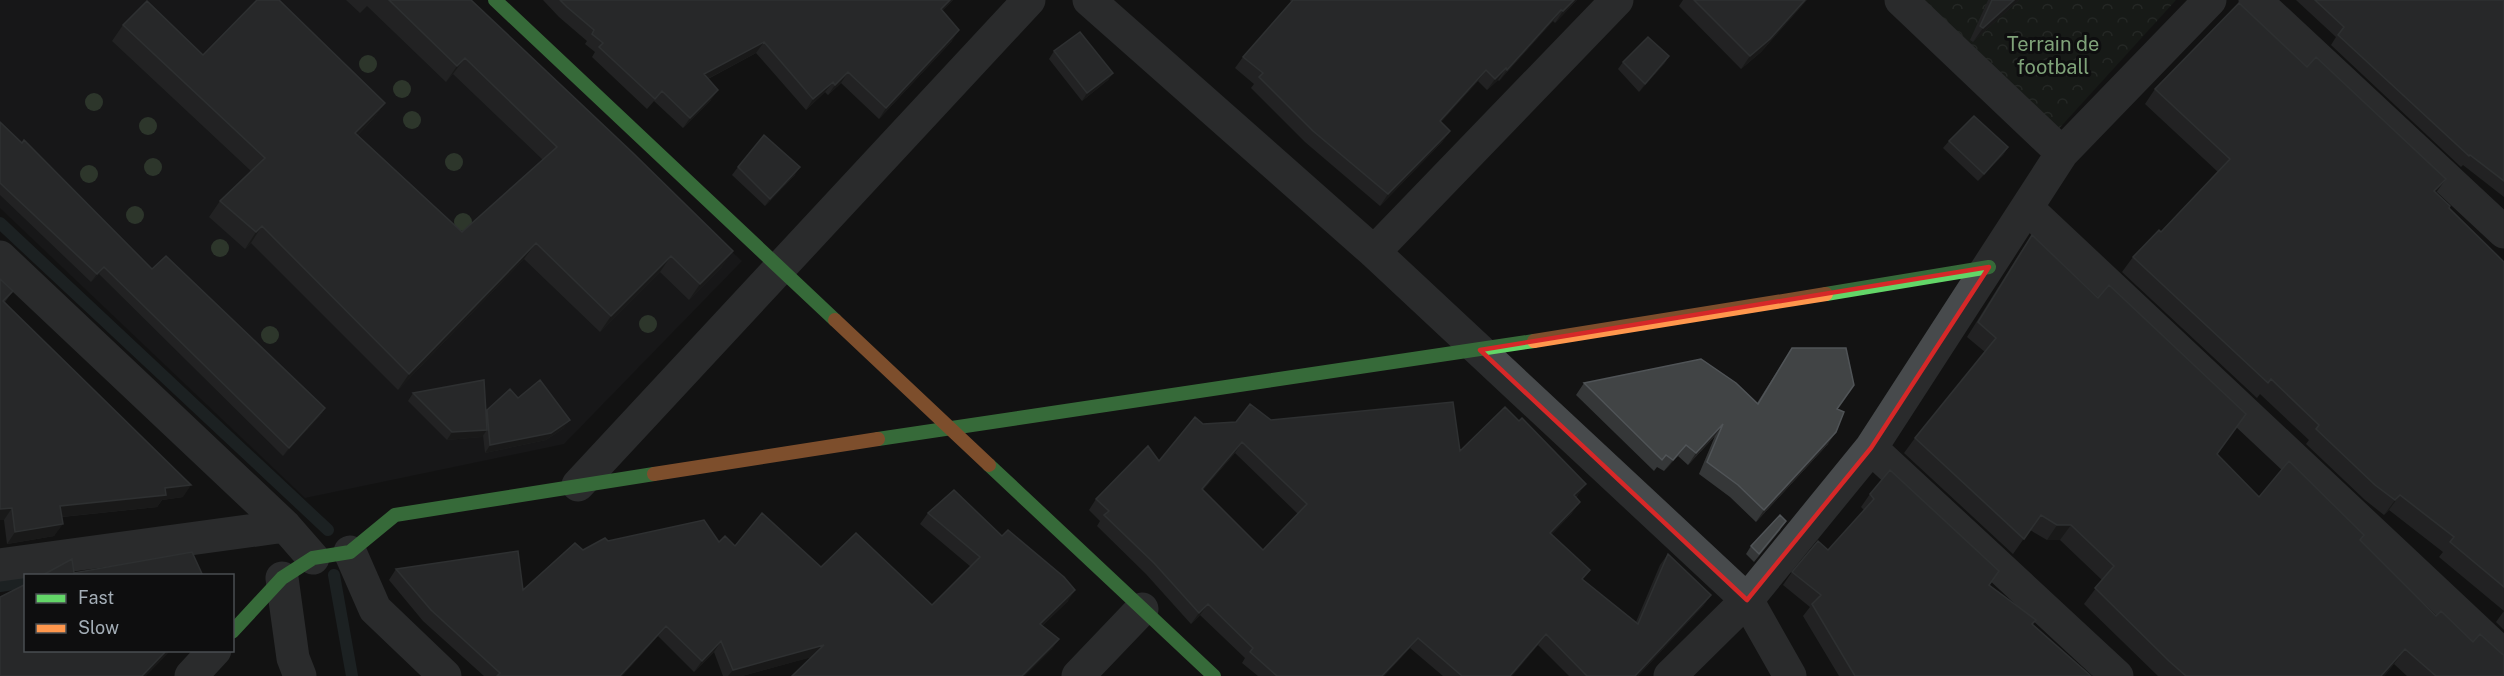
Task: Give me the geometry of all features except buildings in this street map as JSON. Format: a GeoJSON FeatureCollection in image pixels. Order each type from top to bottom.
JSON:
{"type":"FeatureCollection","features":[{"type":"Feature","properties":{"kind":"street"},"geometry":{"type":"LineString","coordinates":[[495,0],[1214,676]]}},
{"type":"Feature","properties":{"kind":"street"},"geometry":{"type":"LineString","coordinates":[[578,485],[781,270],[1029,0]]}},
{"type":"Feature","properties":{"kind":"street"},"geometry":{"type":"LineString","coordinates":[[1089,0],[1374,252],[1747,600],[1790,676]]}},
{"type":"Feature","properties":{"kind":"street"},"geometry":{"type":"LineString","coordinates":[[1374,252],[1617,0]]}},
{"type":"Feature","properties":{"kind":"street"},"geometry":{"type":"LineString","coordinates":[[1901,0],[2062,153]]}},
{"type":"Feature","properties":{"kind":"street"},"geometry":{"type":"LineString","coordinates":[[1670,676],[1747,600],[1871,448],[2062,153],[2210,0]]}},
{"type":"Feature","properties":{"kind":"street"},"geometry":{"type":"LineString","coordinates":[[2255,0],[2504,232]]}},
{"type":"Feature","properties":{"kind":"street"},"geometry":{"type":"LineString","coordinates":[[2027,208],[2504,656]]}},
{"type":"Feature","properties":{"kind":"street"},"geometry":{"type":"LineString","coordinates":[[0,256],[285,526],[313,558]]}},
{"type":"Feature","properties":{"kind":"street"},"geometry":{"type":"LineString","coordinates":[[234,630],[282,578],[313,558],[350,552],[394,515],[950,428],[1480,350],[1989,267]]}},
{"type":"Feature","properties":{"kind":"street"},"geometry":{"type":"LineString","coordinates":[[1871,448],[2117,676]]}},
{"type":"Feature","properties":{"kind":"street"},"geometry":{"type":"LineString","coordinates":[[0,565],[285,526]]}},
{"type":"Feature","properties":{"kind":"street"},"geometry":{"type":"LineString","coordinates":[[350,552],[375,609],[445,676]]}},
{"type":"Feature","properties":{"kind":"street"},"geometry":{"type":"LineString","coordinates":[[282,578],[293,658],[300,676]]}},
{"type":"Feature","properties":{"kind":"street"},"geometry":{"type":"LineString","coordinates":[[1078,676],[1142,609]]}},
{"type":"Feature","properties":{"kind":"street"},"geometry":{"type":"LineString","coordinates":[[191,676],[214,652]]}},
{"type":"Feature","properties":{"kind":"highlighted area"},"geometry":{"type":"Polygon","coordinates":[[[1989,267],[1871,448],[1747,600],[1480,350],[1989,267]]]}},
{"type":"Feature","properties":{"kind":"shaded area"},"geometry":{"type":"Polygon","coordinates":[[[0,0],[457,0],[742,261],[564,444],[305,498],[0,208],[0,0]]]}},
{"type":"Feature","properties":{"kind":"green space","name":"Terrain de football"},"geometry":{"type":"Polygon","coordinates":[[[1917,0],[2176,0],[2055,133],[1917,0]]]}},
{"type":"Feature","properties":{"kind":"waterway"},"geometry":{"type":"LineString","coordinates":[[0,223],[328,530]]}},
{"type":"Feature","properties":{"kind":"waterway"},"geometry":{"type":"LineString","coordinates":[[334,575],[352,676]]}},
{"type":"Feature","properties":{"kind":"waterway"},"geometry":{"type":"LineString","coordinates":[[0,586],[24,582]]}},
{"type":"Feature","properties":{"kind":"traffic: fast"},"geometry":{"type":"LineString","coordinates":[[495,0],[835,320]]}},
{"type":"Feature","properties":{"kind":"traffic: fast"},"geometry":{"type":"LineString","coordinates":[[1826,294],[1989,267]]}},
{"type":"Feature","properties":{"kind":"traffic: fast"},"geometry":{"type":"LineString","coordinates":[[878,439],[1534,341]]}},
{"type":"Feature","properties":{"kind":"traffic: fast"},"geometry":{"type":"LineString","coordinates":[[989,465],[1214,676]]}},
{"type":"Feature","properties":{"kind":"traffic: fast"},"geometry":{"type":"LineString","coordinates":[[234,630],[282,578],[313,558],[350,552],[395,515],[654,474]]}},
{"type":"Feature","properties":{"kind":"traffic: slow"},"geometry":{"type":"LineString","coordinates":[[1534,341],[1826,294]]}},
{"type":"Feature","properties":{"kind":"traffic: slow"},"geometry":{"type":"LineString","coordinates":[[835,320],[989,465]]}},
{"type":"Feature","properties":{"kind":"traffic: slow"},"geometry":{"type":"LineString","coordinates":[[654,474],[878,439]]}}]}
